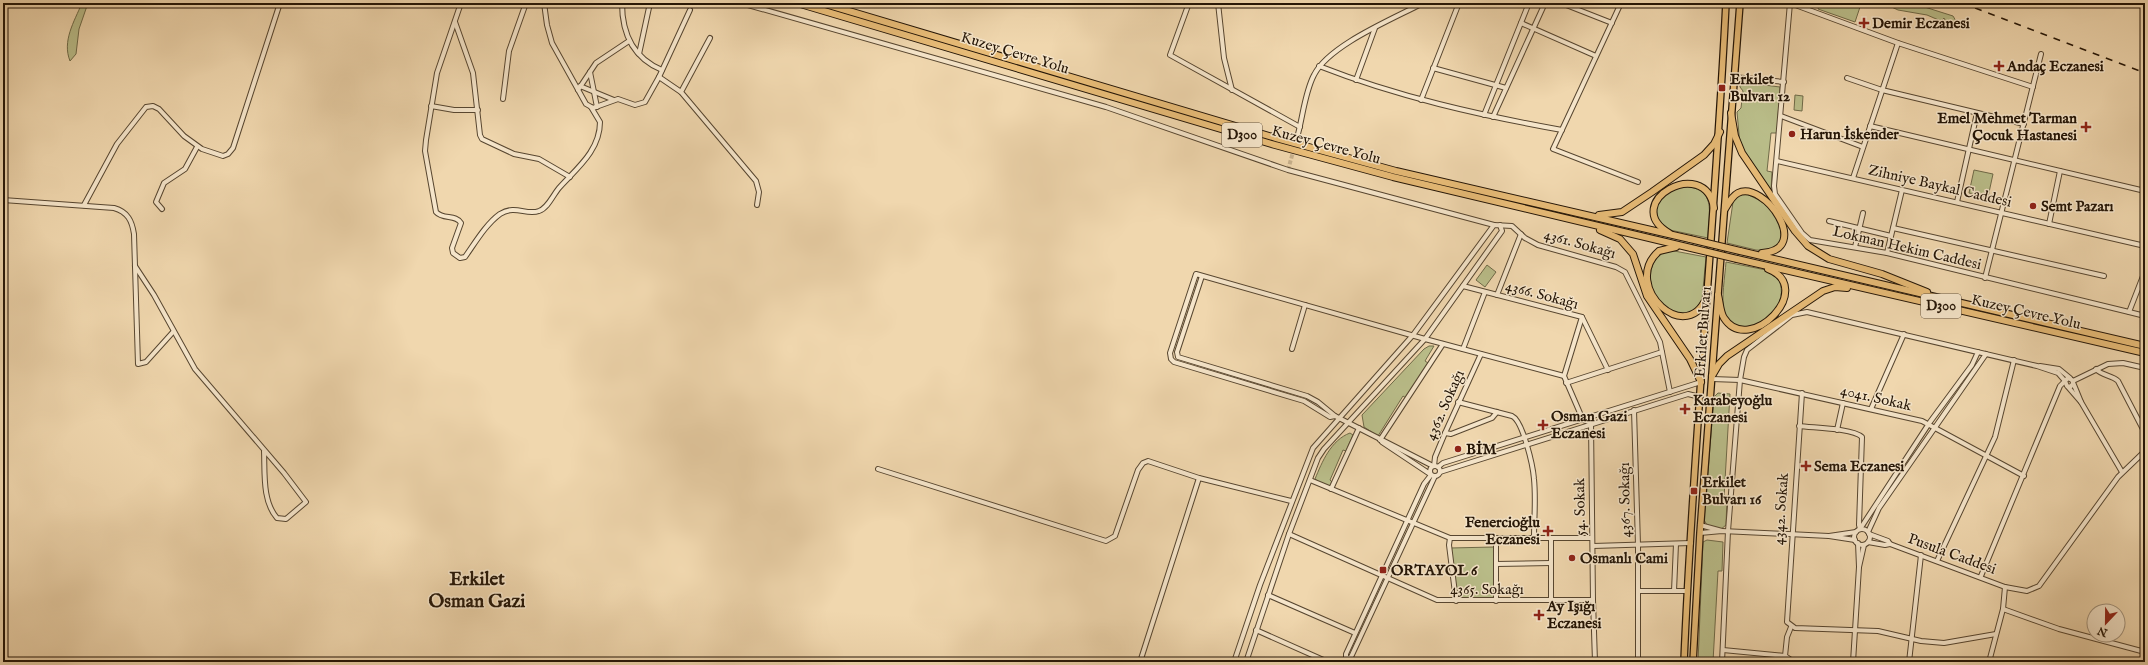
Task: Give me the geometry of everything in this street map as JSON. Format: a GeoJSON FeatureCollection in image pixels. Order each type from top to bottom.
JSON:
{"type":"FeatureCollection","features":[{"type":"Feature","properties":{"kind":"highway","name":"Kuzey Çevre Yolu"},"geometry":{"type":"LineString","coordinates":[[797,3],[1275,145],[1392,177],[1737,259],[2145,353]]}},
{"type":"Feature","properties":{"kind":"highway","name":"Kuzey Çevre Yolu"},"geometry":{"type":"LineString","coordinates":[[822,3],[1284,140],[1396,171],[2145,346]]}},
{"type":"Feature","properties":{"kind":"highway"},"geometry":{"type":"LineString","coordinates":[[1731,113],[1735,136],[1742,153],[1798,235],[1808,246],[1825,257],[1895,278],[1940,298]]}},
{"type":"Feature","properties":{"kind":"highway"},"geometry":{"type":"LineString","coordinates":[[1591,216],[1622,212],[1704,155],[1714,144],[1720,132]]}},
{"type":"Feature","properties":{"kind":"highway"},"geometry":{"type":"LineString","coordinates":[[1674,235],[1661,228],[1654,215],[1656,202],[1665,190],[1680,185],[1698,186],[1708,193],[1714,208]]}},
{"type":"Feature","properties":{"kind":"highway"},"geometry":{"type":"LineString","coordinates":[[1725,209],[1735,194],[1749,191],[1766,201],[1780,219],[1785,233],[1781,246],[1770,253],[1754,254]]}},
{"type":"Feature","properties":{"kind":"highway"},"geometry":{"type":"LineString","coordinates":[[1576,221],[1613,235],[1631,250],[1647,296],[1690,359],[1701,382]]}},
{"type":"Feature","properties":{"kind":"highway"},"geometry":{"type":"LineString","coordinates":[[1691,248],[1668,247],[1656,253],[1648,271],[1650,291],[1663,308],[1682,316],[1696,312],[1703,304],[1708,293]]}},
{"type":"Feature","properties":{"kind":"highway"},"geometry":{"type":"LineString","coordinates":[[1718,295],[1723,317],[1736,327],[1753,328],[1772,318],[1783,302],[1784,291],[1782,281],[1775,272],[1750,262]]}},
{"type":"Feature","properties":{"kind":"highway"},"geometry":{"type":"LineString","coordinates":[[1712,378],[1718,364],[1731,352],[1827,289],[1844,288],[1888,298],[1906,298]]}},
{"type":"Feature","properties":{"kind":"main road","name":"Erkilet Bulvarı"},"geometry":{"type":"LineString","coordinates":[[1684,662],[1701,382],[1720,132],[1726,3]]}},
{"type":"Feature","properties":{"kind":"main road","name":"Erkilet Bulvarı"},"geometry":{"type":"LineString","coordinates":[[1693,662],[1700,525],[1740,3]]}},
{"type":"Feature","properties":{"kind":"street"},"geometry":{"type":"LineString","coordinates":[[84,206],[117,144],[146,107],[157,108],[177,130],[197,147],[220,155],[225,155],[232,151],[280,3]]}},
{"type":"Feature","properties":{"kind":"street"},"geometry":{"type":"LineString","coordinates":[[461,3],[437,73],[425,147],[436,210],[440,216],[456,218],[460,222],[452,250],[458,257],[465,257],[493,220],[503,212],[513,210],[535,212],[542,210],[587,158],[597,137],[600,122],[591,107],[586,104],[579,88],[552,43],[547,25],[544,3]]}},
{"type":"Feature","properties":{"kind":"street"},"geometry":{"type":"LineString","coordinates":[[503,99],[509,51],[526,3]]}},
{"type":"Feature","properties":{"kind":"street"},"geometry":{"type":"LineString","coordinates":[[622,3],[622,15],[629,41],[648,63],[662,70]]}},
{"type":"Feature","properties":{"kind":"street"},"geometry":{"type":"LineString","coordinates":[[639,54],[650,3]]}},
{"type":"Feature","properties":{"kind":"street","name":"4361. Sokağı"},"geometry":{"type":"LineString","coordinates":[[741,3],[1106,107],[1288,170],[1494,225],[1512,226],[1538,245],[1622,270],[1627,275],[1660,342],[1670,392]]}},
{"type":"Feature","properties":{"kind":"street"},"geometry":{"type":"LineString","coordinates":[[1189,3],[1170,55],[1300,128]]}},
{"type":"Feature","properties":{"kind":"street"},"geometry":{"type":"LineString","coordinates":[[1218,3],[1224,58],[1232,90]]}},
{"type":"Feature","properties":{"kind":"street"},"geometry":{"type":"LineString","coordinates":[[1298,134],[1311,83],[1319,66],[1331,53],[1423,3]]}},
{"type":"Feature","properties":{"kind":"street"},"geometry":{"type":"LineString","coordinates":[[1421,100],[1458,3]]}},
{"type":"Feature","properties":{"kind":"street"},"geometry":{"type":"LineString","coordinates":[[1484,116],[1529,3]]}},
{"type":"Feature","properties":{"kind":"street"},"geometry":{"type":"LineString","coordinates":[[1493,117],[1545,3]]}},
{"type":"Feature","properties":{"kind":"street"},"geometry":{"type":"LineString","coordinates":[[1561,3],[1612,23]]}},
{"type":"Feature","properties":{"kind":"street"},"geometry":{"type":"LineString","coordinates":[[1621,3],[1553,149],[1638,182]]}},
{"type":"Feature","properties":{"kind":"street"},"geometry":{"type":"LineString","coordinates":[[1790,3],[1898,43],[2033,87]]}},
{"type":"Feature","properties":{"kind":"street","name":"Lokman Hekim Caddesi"},"geometry":{"type":"LineString","coordinates":[[1790,3],[1774,186],[1775,194],[1804,236],[1810,240],[1887,253],[2145,316]]}},
{"type":"Feature","properties":{"kind":"street"},"geometry":{"type":"LineString","coordinates":[[579,88],[614,100],[635,105],[642,103],[659,77],[690,10]]}},
{"type":"Feature","properties":{"kind":"street"},"geometry":{"type":"LineString","coordinates":[[455,22],[472,67],[477,94],[480,135],[484,141],[514,154],[539,159],[570,177]]}},
{"type":"Feature","properties":{"kind":"street"},"geometry":{"type":"LineString","coordinates":[[1521,23],[1596,56]]}},
{"type":"Feature","properties":{"kind":"street"},"geometry":{"type":"LineString","coordinates":[[1356,80],[1375,28]]}},
{"type":"Feature","properties":{"kind":"street"},"geometry":{"type":"LineString","coordinates":[[681,92],[710,38]]}},
{"type":"Feature","properties":{"kind":"street"},"geometry":{"type":"LineString","coordinates":[[579,88],[599,60],[629,41]]}},
{"type":"Feature","properties":{"kind":"street"},"geometry":{"type":"LineString","coordinates":[[1853,178],[1898,43]]}},
{"type":"Feature","properties":{"kind":"street"},"geometry":{"type":"LineString","coordinates":[[1985,278],[1993,251],[2013,160],[2024,124],[2041,54]]}},
{"type":"Feature","properties":{"kind":"street"},"geometry":{"type":"LineString","coordinates":[[1319,66],[1356,80],[1421,100],[1484,116],[1562,130]]}},
{"type":"Feature","properties":{"kind":"street"},"geometry":{"type":"LineString","coordinates":[[1433,68],[1506,88]]}},
{"type":"Feature","properties":{"kind":"street"},"geometry":{"type":"LineString","coordinates":[[590,72],[597,107]]}},
{"type":"Feature","properties":{"kind":"street"},"geometry":{"type":"LineString","coordinates":[[659,77],[681,92],[756,181],[759,192],[757,206]]}},
{"type":"Feature","properties":{"kind":"street"},"geometry":{"type":"LineString","coordinates":[[1734,77],[1784,82]]}},
{"type":"Feature","properties":{"kind":"street"},"geometry":{"type":"LineString","coordinates":[[1847,78],[1882,90],[2024,124]]}},
{"type":"Feature","properties":{"kind":"street"},"geometry":{"type":"LineString","coordinates":[[591,107],[597,107],[614,100]]}},
{"type":"Feature","properties":{"kind":"street"},"geometry":{"type":"LineString","coordinates":[[431,106],[454,110],[478,110]]}},
{"type":"Feature","properties":{"kind":"street"},"geometry":{"type":"LineString","coordinates":[[1957,202],[1977,113]]}},
{"type":"Feature","properties":{"kind":"street"},"geometry":{"type":"LineString","coordinates":[[1781,116],[1864,147]]}},
{"type":"Feature","properties":{"kind":"street"},"geometry":{"type":"LineString","coordinates":[[1870,126],[2145,191]]}},
{"type":"Feature","properties":{"kind":"street"},"geometry":{"type":"LineString","coordinates":[[162,209],[156,202],[162,186],[170,177],[185,169],[197,147]]}},
{"type":"Feature","properties":{"kind":"street","name":"Zihniye Baykal Caddesi"},"geometry":{"type":"LineString","coordinates":[[1777,161],[2145,246]]}},
{"type":"Feature","properties":{"kind":"street"},"geometry":{"type":"LineString","coordinates":[[2049,224],[2060,171]]}},
{"type":"Feature","properties":{"kind":"street"},"geometry":{"type":"LineString","coordinates":[[1887,253],[1902,190]]}},
{"type":"Feature","properties":{"kind":"street"},"geometry":{"type":"LineString","coordinates":[[3,200],[114,208],[127,215],[132,222],[134,234],[138,364],[146,362],[173,332]]}},
{"type":"Feature","properties":{"kind":"street"},"geometry":{"type":"LineString","coordinates":[[1856,247],[1864,213]]}},
{"type":"Feature","properties":{"kind":"street"},"geometry":{"type":"LineString","coordinates":[[1829,221],[1892,236]]}},
{"type":"Feature","properties":{"kind":"street"},"geometry":{"type":"LineString","coordinates":[[1234,662],[1310,452],[1337,417],[1413,335],[1494,225]]}},
{"type":"Feature","properties":{"kind":"street"},"geometry":{"type":"LineString","coordinates":[[1246,662],[1289,534],[1324,448],[1426,339],[1502,231],[1500,225]]}},
{"type":"Feature","properties":{"kind":"street"},"geometry":{"type":"LineString","coordinates":[[1893,228],[2104,276]]}},
{"type":"Feature","properties":{"kind":"street"},"geometry":{"type":"LineString","coordinates":[[1497,295],[1521,234]]}},
{"type":"Feature","properties":{"kind":"street"},"geometry":{"type":"LineString","coordinates":[[136,266],[154,295],[195,370],[264,451],[306,502],[285,520],[276,517],[270,506],[266,490],[264,451]]}},
{"type":"Feature","properties":{"kind":"street"},"geometry":{"type":"LineString","coordinates":[[2129,312],[2145,272]]}},
{"type":"Feature","properties":{"kind":"street"},"geometry":{"type":"LineString","coordinates":[[1337,417],[1330,417],[1304,401],[1176,363],[1171,359],[1170,353],[1196,274],[1443,344],[1564,376]]}},
{"type":"Feature","properties":{"kind":"street"},"geometry":{"type":"LineString","coordinates":[[1171,359],[1177,355],[1202,276]]}},
{"type":"Feature","properties":{"kind":"street","name":"4366. Sokağı"},"geometry":{"type":"LineString","coordinates":[[1463,286],[1582,318],[1608,370]]}},
{"type":"Feature","properties":{"kind":"street"},"geometry":{"type":"LineString","coordinates":[[1464,349],[1485,292]]}},
{"type":"Feature","properties":{"kind":"street"},"geometry":{"type":"LineString","coordinates":[[1292,349],[1304,305]]}},
{"type":"Feature","properties":{"kind":"street"},"geometry":{"type":"LineString","coordinates":[[1722,662],[1728,531],[1740,380],[1744,357],[1748,350],[1798,312],[1810,312],[2037,366],[2058,373],[2081,402]]}},
{"type":"Feature","properties":{"kind":"street"},"geometry":{"type":"LineString","coordinates":[[1582,318],[1564,376],[1583,420],[1591,423]]}},
{"type":"Feature","properties":{"kind":"street"},"geometry":{"type":"LineString","coordinates":[[1872,409],[1904,334]]}},
{"type":"Feature","properties":{"kind":"street"},"geometry":{"type":"LineString","coordinates":[[1380,440],[1443,344]]}},
{"type":"Feature","properties":{"kind":"street"},"geometry":{"type":"LineString","coordinates":[[1566,383],[1662,352]]}},
{"type":"Feature","properties":{"kind":"street"},"geometry":{"type":"LineString","coordinates":[[1829,536],[1858,530],[1928,425],[1972,365],[1978,352]]}},
{"type":"Feature","properties":{"kind":"street","name":"4362. Sokağı"},"geometry":{"type":"LineString","coordinates":[[1432,475],[1430,469],[1436,468],[1435,457],[1458,402],[1481,354]]}},
{"type":"Feature","properties":{"kind":"street"},"geometry":{"type":"LineString","coordinates":[[1859,567],[1869,533],[1879,508],[1986,354]]}},
{"type":"Feature","properties":{"kind":"street"},"geometry":{"type":"LineString","coordinates":[[1177,355],[1181,359],[1306,396],[1318,402],[1337,417],[1380,440],[1432,475]]}},
{"type":"Feature","properties":{"kind":"street"},"geometry":{"type":"LineString","coordinates":[[1937,561],[1995,437],[2014,360]]}},
{"type":"Feature","properties":{"kind":"street"},"geometry":{"type":"LineString","coordinates":[[1981,576],[2057,399],[2060,386],[2096,369],[2116,363],[2145,368]]}},
{"type":"Feature","properties":{"kind":"street"},"geometry":{"type":"LineString","coordinates":[[2037,366],[2059,369],[2072,381],[2081,402],[2122,472]]}},
{"type":"Feature","properties":{"kind":"street"},"geometry":{"type":"LineString","coordinates":[[2096,369],[2112,376],[2118,381],[2145,433]]}},
{"type":"Feature","properties":{"kind":"street","name":"4041. Sokak"},"geometry":{"type":"LineString","coordinates":[[1712,378],[1740,380],[1922,421],[2024,476]]}},
{"type":"Feature","properties":{"kind":"street"},"geometry":{"type":"LineString","coordinates":[[2066,384],[2072,381]]}},
{"type":"Feature","properties":{"kind":"street"},"geometry":{"type":"LineString","coordinates":[[1347,660],[1351,656],[1412,524],[1436,468],[1443,463],[1701,382]]}},
{"type":"Feature","properties":{"kind":"street","name":"4342. Sokak"},"geometry":{"type":"LineString","coordinates":[[1785,656],[1786,638],[1790,626],[1787,622],[1791,534],[1802,393]]}},
{"type":"Feature","properties":{"kind":"street"},"geometry":{"type":"LineString","coordinates":[[1380,440],[1436,468],[1526,443],[1688,394],[1700,397]]}},
{"type":"Feature","properties":{"kind":"street"},"geometry":{"type":"LineString","coordinates":[[1458,402],[1517,419],[1526,443],[1534,478],[1534,538]]}},
{"type":"Feature","properties":{"kind":"street"},"geometry":{"type":"LineString","coordinates":[[1838,430],[1844,403]]}},
{"type":"Feature","properties":{"kind":"street","name":"4367. Sokağı"},"geometry":{"type":"LineString","coordinates":[[1634,410],[1638,545],[1638,662]]}},
{"type":"Feature","properties":{"kind":"street"},"geometry":{"type":"LineString","coordinates":[[1445,433],[1451,434],[1492,418],[1497,412]]}},
{"type":"Feature","properties":{"kind":"street","name":"54. Sokak"},"geometry":{"type":"LineString","coordinates":[[1591,423],[1593,546],[1592,600],[1595,662]]}},
{"type":"Feature","properties":{"kind":"street"},"geometry":{"type":"LineString","coordinates":[[1799,426],[1838,430],[1858,434],[1863,440],[1859,525],[1856,542],[1859,567],[1853,662]]}},
{"type":"Feature","properties":{"kind":"street"},"geometry":{"type":"LineString","coordinates":[[1331,489],[1360,428]]}},
{"type":"Feature","properties":{"kind":"street","name":"Pusula Caddesi"},"geometry":{"type":"LineString","coordinates":[[1858,530],[1888,541],[1890,544],[2006,586],[2027,591],[2039,586],[2122,472],[2145,451]]}},
{"type":"Feature","properties":{"kind":"street"},"geometry":{"type":"LineString","coordinates":[[878,469],[1106,541],[1112,540],[1115,536],[1138,470],[1144,462],[1150,460],[1199,478],[1291,501]]}},
{"type":"Feature","properties":{"kind":"street"},"geometry":{"type":"LineString","coordinates":[[1347,660],[1346,654],[1381,575],[1424,484],[1432,475]]}},
{"type":"Feature","properties":{"kind":"street"},"geometry":{"type":"LineString","coordinates":[[1140,662],[1199,478]]}},
{"type":"Feature","properties":{"kind":"street"},"geometry":{"type":"LineString","coordinates":[[1310,480],[1406,522],[1450,538],[1592,538]]}},
{"type":"Feature","properties":{"kind":"street"},"geometry":{"type":"LineString","coordinates":[[1700,525],[1722,531]]}},
{"type":"Feature","properties":{"kind":"street"},"geometry":{"type":"LineString","coordinates":[[1700,533],[1728,531],[1829,536],[1856,542]]}},
{"type":"Feature","properties":{"kind":"street","name":"4365. Sokağı"},"geometry":{"type":"LineString","coordinates":[[1289,534],[1432,599],[1456,601],[1592,600]]}},
{"type":"Feature","properties":{"kind":"street"},"geometry":{"type":"LineString","coordinates":[[1450,538],[1449,545],[1456,601]]}},
{"type":"Feature","properties":{"kind":"street"},"geometry":{"type":"LineString","coordinates":[[1550,538],[1551,600]]}},
{"type":"Feature","properties":{"kind":"street"},"geometry":{"type":"LineString","coordinates":[[1496,539],[1496,601]]}},
{"type":"Feature","properties":{"kind":"street","name":"Pusula Caddesi"},"geometry":{"type":"LineString","coordinates":[[1856,542],[1885,545],[1890,544]]}},
{"type":"Feature","properties":{"kind":"street"},"geometry":{"type":"LineString","coordinates":[[1593,546],[1691,543]]}},
{"type":"Feature","properties":{"kind":"street"},"geometry":{"type":"LineString","coordinates":[[1674,591],[1676,544]]}},
{"type":"Feature","properties":{"kind":"street"},"geometry":{"type":"LineString","coordinates":[[1909,662],[1921,555]]}},
{"type":"Feature","properties":{"kind":"street"},"geometry":{"type":"LineString","coordinates":[[1496,564],[1551,563]]}},
{"type":"Feature","properties":{"kind":"street"},"geometry":{"type":"LineString","coordinates":[[1989,662],[2003,609],[2006,586]]}},
{"type":"Feature","properties":{"kind":"street"},"geometry":{"type":"LineString","coordinates":[[1638,591],[1688,591]]}},
{"type":"Feature","properties":{"kind":"street"},"geometry":{"type":"LineString","coordinates":[[1268,594],[1356,633]]}},
{"type":"Feature","properties":{"kind":"street"},"geometry":{"type":"LineString","coordinates":[[2003,609],[2059,629],[2145,652]]}},
{"type":"Feature","properties":{"kind":"street"},"geometry":{"type":"LineString","coordinates":[[1790,626],[1886,632],[1911,639],[1944,643],[1996,634]]}},
{"type":"Feature","properties":{"kind":"street"},"geometry":{"type":"LineString","coordinates":[[1256,630],[1328,662]]}},
{"type":"Feature","properties":{"kind":"street"},"geometry":{"type":"LineString","coordinates":[[1723,650],[1785,656],[1790,660],[1812,662]]}},
{"type":"Feature","properties":{"kind":"green space"},"geometry":{"type":"Polygon","coordinates":[[[82,3],[88,3],[79,29],[76,54],[70,61],[67,46],[68,39],[82,3]]]}},
{"type":"Feature","properties":{"kind":"green space"},"geometry":{"type":"Polygon","coordinates":[[[1820,3],[1861,4],[1855,22],[1818,9],[1820,3]]]}},
{"type":"Feature","properties":{"kind":"green space"},"geometry":{"type":"Polygon","coordinates":[[[1883,3],[1912,3],[1953,16],[1956,21],[1954,26],[1948,26],[1944,18],[1941,21],[1927,15],[1898,10],[1883,3]]]}},
{"type":"Feature","properties":{"kind":"green space"},"geometry":{"type":"Polygon","coordinates":[[[1740,82],[1780,87],[1777,133],[1771,133],[1767,171],[1772,172],[1771,190],[1740,145],[1737,112],[1741,108],[1743,91],[1740,87],[1740,82]]]}},
{"type":"Feature","properties":{"kind":"green space"},"geometry":{"type":"Polygon","coordinates":[[[1795,95],[1803,96],[1802,111],[1794,110],[1795,95]]]}},
{"type":"Feature","properties":{"kind":"green space"},"geometry":{"type":"Polygon","coordinates":[[[1974,170],[1993,174],[1988,197],[1969,193],[1974,170]]]}},
{"type":"Feature","properties":{"kind":"green space"},"geometry":{"type":"Polygon","coordinates":[[[1682,186],[1701,191],[1706,196],[1709,210],[1708,238],[1670,230],[1658,220],[1656,208],[1664,195],[1682,186]]]}},
{"type":"Feature","properties":{"kind":"green space"},"geometry":{"type":"Polygon","coordinates":[[[1744,193],[1767,206],[1777,218],[1781,234],[1780,244],[1770,251],[1756,250],[1727,243],[1733,202],[1736,197],[1744,193]]]}},
{"type":"Feature","properties":{"kind":"green space"},"geometry":{"type":"Polygon","coordinates":[[[1669,250],[1706,257],[1702,300],[1694,311],[1686,314],[1671,311],[1662,305],[1652,286],[1650,275],[1653,265],[1659,256],[1669,250]]]}},
{"type":"Feature","properties":{"kind":"green space"},"geometry":{"type":"Polygon","coordinates":[[[1726,262],[1766,270],[1779,280],[1781,294],[1778,306],[1771,316],[1760,323],[1749,326],[1738,326],[1730,321],[1724,312],[1723,307],[1726,262]]]}},
{"type":"Feature","properties":{"kind":"green space"},"geometry":{"type":"Polygon","coordinates":[[[1487,265],[1496,272],[1485,287],[1476,280],[1487,265]]]}},
{"type":"Feature","properties":{"kind":"green space"},"geometry":{"type":"Polygon","coordinates":[[[1429,346],[1434,346],[1425,361],[1428,363],[1406,398],[1403,396],[1378,436],[1364,427],[1362,415],[1424,349],[1429,346]]]}},
{"type":"Feature","properties":{"kind":"green space"},"geometry":{"type":"Polygon","coordinates":[[[1718,393],[1730,394],[1724,498],[1727,498],[1726,525],[1720,530],[1709,528],[1704,520],[1714,397],[1718,393]]]}},
{"type":"Feature","properties":{"kind":"green space"},"geometry":{"type":"Polygon","coordinates":[[[1350,433],[1353,435],[1346,451],[1343,450],[1330,480],[1332,482],[1329,489],[1315,479],[1332,446],[1343,436],[1350,433]]]}},
{"type":"Feature","properties":{"kind":"green space"},"geometry":{"type":"Polygon","coordinates":[[[1707,540],[1723,542],[1722,571],[1718,571],[1713,662],[1698,662],[1703,542],[1707,540]]]}},
{"type":"Feature","properties":{"kind":"green space"},"geometry":{"type":"Polygon","coordinates":[[[1494,547],[1494,602],[1462,602],[1457,594],[1450,548],[1494,547]]]}},
{"type":"Feature","properties":{"kind":"tunnel"},"geometry":{"type":"LineString","coordinates":[[1288,170],[1298,134]]}},
{"type":"Feature","properties":{"kind":"railway"},"geometry":{"type":"LineString","coordinates":[[1962,3],[2145,73]]}},
{"type":"Feature","properties":{"kind":"place","name":"Demir Eczanesi"},"geometry":{"type":"Point","coordinates":[1864,23]}},
{"type":"Feature","properties":{"kind":"place","name":"Andaç Eczanesi"},"geometry":{"type":"Point","coordinates":[1999,66]}},
{"type":"Feature","properties":{"kind":"place","name":"Erkilet Bulvarı 12"},"geometry":{"type":"Point","coordinates":[1722,88]}},
{"type":"Feature","properties":{"kind":"place","name":"Emel Mehmet Tarman Çocuk Hastanesi"},"geometry":{"type":"Point","coordinates":[2086,127]}},
{"type":"Feature","properties":{"kind":"place","name":"Harun İskender"},"geometry":{"type":"Point","coordinates":[1792,134]}},
{"type":"Feature","properties":{"kind":"place","name":"Semt Pazarı"},"geometry":{"type":"Point","coordinates":[2033,206]}},
{"type":"Feature","properties":{"kind":"place","name":"Karabeyoğlu Eczanesi"},"geometry":{"type":"Point","coordinates":[1685,409]}},
{"type":"Feature","properties":{"kind":"place","name":"Osman Gazi Eczanesi"},"geometry":{"type":"Point","coordinates":[1543,425]}},
{"type":"Feature","properties":{"kind":"place","name":"BİM"},"geometry":{"type":"Point","coordinates":[1458,449]}},
{"type":"Feature","properties":{"kind":"place","name":"Sema Eczanesi"},"geometry":{"type":"Point","coordinates":[1806,466]}},
{"type":"Feature","properties":{"kind":"place","name":"Erkilet Bulvarı 16"},"geometry":{"type":"Point","coordinates":[1694,491]}},
{"type":"Feature","properties":{"kind":"place","name":"Fenercioğlu Eczanesi"},"geometry":{"type":"Point","coordinates":[1548,531]}},
{"type":"Feature","properties":{"kind":"place","name":"Osmanlı Cami"},"geometry":{"type":"Point","coordinates":[1572,558]}},
{"type":"Feature","properties":{"kind":"place","name":"ORTAYOL 6"},"geometry":{"type":"Point","coordinates":[1383,570]}},
{"type":"Feature","properties":{"kind":"place","name":"Ay Işığı Eczanesi"},"geometry":{"type":"Point","coordinates":[1539,615]}},
{"type":"Feature","properties":{"kind":"district","name":"Erkilet Osman Gazi"},"geometry":{"type":"Point","coordinates":[477,591]}}]}
